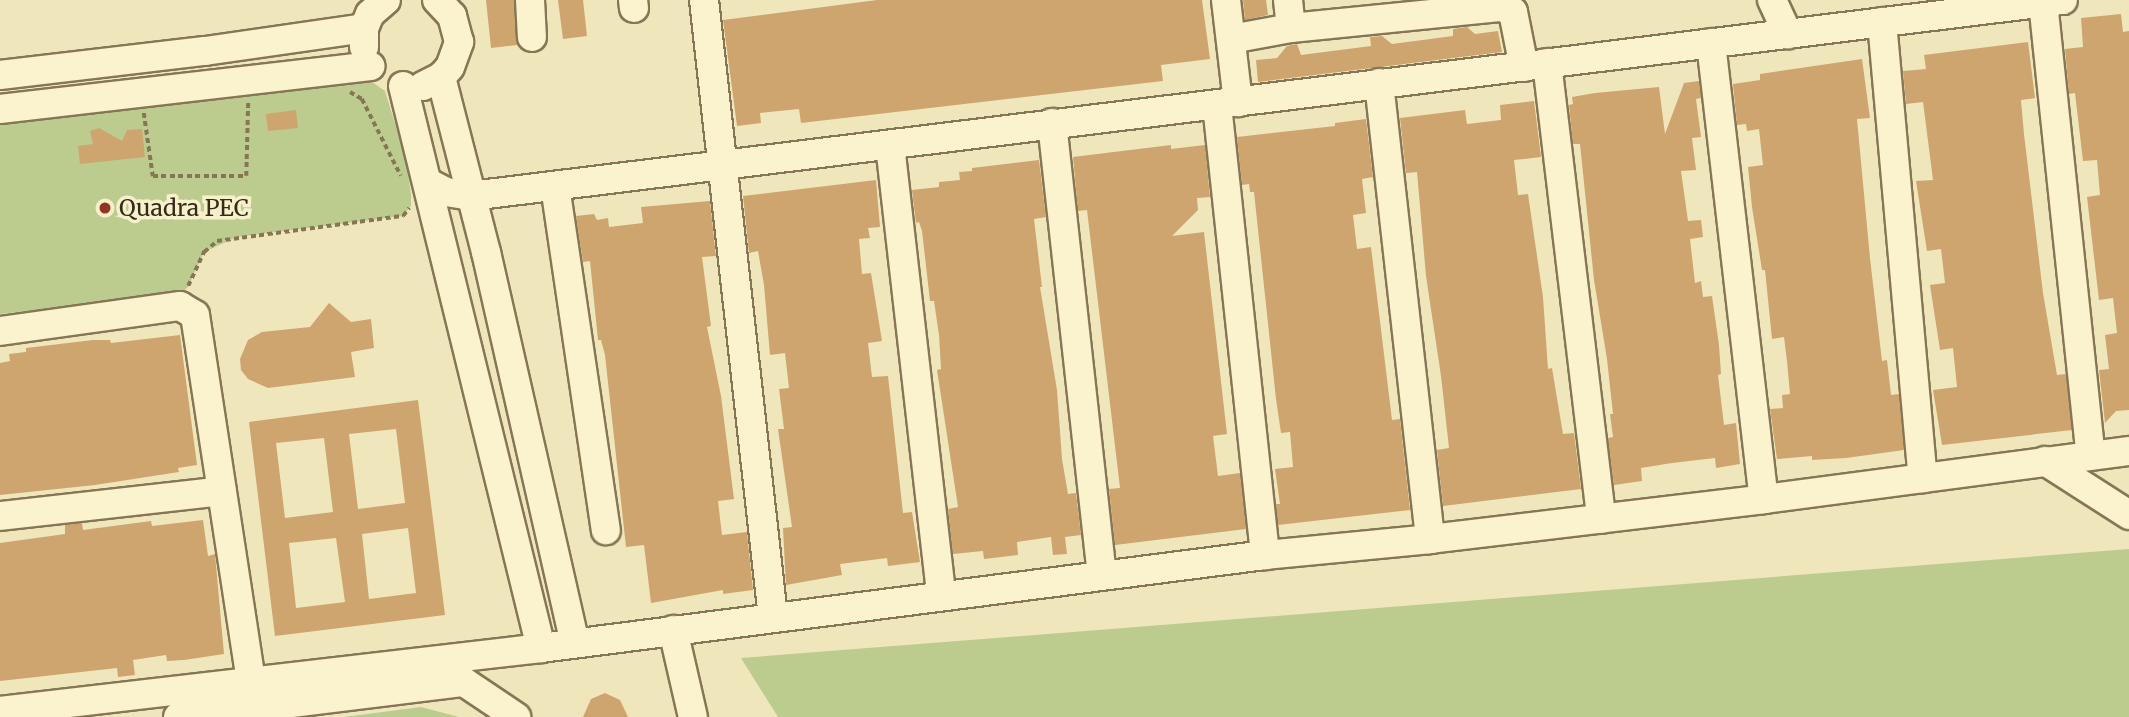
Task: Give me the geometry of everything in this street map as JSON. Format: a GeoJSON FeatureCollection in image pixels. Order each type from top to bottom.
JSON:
{"type":"FeatureCollection","features":[{"type":"Feature","properties":{"kind":"street"},"geometry":{"type":"LineString","coordinates":[[382,1],[370,14],[364,28],[364,48],[372,66],[385,79],[403,86],[423,86],[441,77],[450,67],[459,42],[453,16],[437,0]]}},
{"type":"Feature","properties":{"kind":"street"},"geometry":{"type":"LineString","coordinates":[[530,0],[532,37]]}},
{"type":"Feature","properties":{"kind":"street"},"geometry":{"type":"LineString","coordinates":[[704,0],[773,617]]}},
{"type":"Feature","properties":{"kind":"street"},"geometry":{"type":"LineString","coordinates":[[1226,0],[1231,39],[1227,103],[1265,555]]}},
{"type":"Feature","properties":{"kind":"street"},"geometry":{"type":"LineString","coordinates":[[1288,0],[1291,28]]}},
{"type":"Feature","properties":{"kind":"street"},"geometry":{"type":"LineString","coordinates":[[1772,0],[1788,34]]}},
{"type":"Feature","properties":{"kind":"street"},"geometry":{"type":"LineString","coordinates":[[418,184],[471,196],[2053,1],[2091,455]]}},
{"type":"Feature","properties":{"kind":"street"},"geometry":{"type":"LineString","coordinates":[[1231,39],[1291,28],[1502,7],[1513,12],[1536,65],[1601,519]]}},
{"type":"Feature","properties":{"kind":"street"},"geometry":{"type":"LineString","coordinates":[[1882,22],[1923,478]]}},
{"type":"Feature","properties":{"kind":"street"},"geometry":{"type":"LineString","coordinates":[[0,75],[364,28]]}},
{"type":"Feature","properties":{"kind":"street"},"geometry":{"type":"LineString","coordinates":[[1711,43],[1765,499]]}},
{"type":"Feature","properties":{"kind":"street"},"geometry":{"type":"LineString","coordinates":[[92,65],[98,98]]}},
{"type":"Feature","properties":{"kind":"street"},"geometry":{"type":"LineString","coordinates":[[0,109],[372,66]]}},
{"type":"Feature","properties":{"kind":"street"},"geometry":{"type":"LineString","coordinates":[[441,77],[486,253],[575,643]]}},
{"type":"Feature","properties":{"kind":"street"},"geometry":{"type":"LineString","coordinates":[[1378,83],[1430,539]]}},
{"type":"Feature","properties":{"kind":"street"},"geometry":{"type":"LineString","coordinates":[[403,86],[418,184],[447,259],[541,648]]}},
{"type":"Feature","properties":{"kind":"street"},"geometry":{"type":"LineString","coordinates":[[1052,123],[1102,575]]}},
{"type":"Feature","properties":{"kind":"street"},"geometry":{"type":"LineString","coordinates":[[890,145],[941,596]]}},
{"type":"Feature","properties":{"kind":"street"},"geometry":{"type":"LineString","coordinates":[[555,186],[606,530]]}},
{"type":"Feature","properties":{"kind":"street"},"geometry":{"type":"LineString","coordinates":[[447,259],[486,253]]}},
{"type":"Feature","properties":{"kind":"street"},"geometry":{"type":"LineString","coordinates":[[0,331],[180,306],[191,310],[195,315],[251,681]]}},
{"type":"Feature","properties":{"kind":"street"},"geometry":{"type":"LineString","coordinates":[[0,710],[541,648],[1102,575],[1601,519],[2129,452]]}},
{"type":"Feature","properties":{"kind":"street"},"geometry":{"type":"LineString","coordinates":[[2045,461],[2129,515]]}},
{"type":"Feature","properties":{"kind":"street"},"geometry":{"type":"LineString","coordinates":[[0,516],[222,491]]}},
{"type":"Feature","properties":{"kind":"street"},"geometry":{"type":"LineString","coordinates":[[673,630],[693,717]]}},
{"type":"Feature","properties":{"kind":"street"},"geometry":{"type":"LineString","coordinates":[[178,717],[464,682],[516,717]]}},
{"type":"Feature","properties":{"kind":"path"},"geometry":{"type":"LineString","coordinates":[[342,89],[362,99],[418,184]]}},
{"type":"Feature","properties":{"kind":"path"},"geometry":{"type":"LineString","coordinates":[[143,104],[153,176],[246,176],[248,101],[261,99]]}},
{"type":"Feature","properties":{"kind":"path"},"geometry":{"type":"LineString","coordinates":[[180,293],[188,287],[204,252],[217,241],[403,216],[411,205]]}},
{"type":"Feature","properties":{"kind":"green space"},"geometry":{"type":"Polygon","coordinates":[[[365,77],[385,91],[405,156],[411,206],[403,216],[237,237],[204,252],[188,287],[180,294],[0,314],[0,121],[365,77]]]}},
{"type":"Feature","properties":{"kind":"green space"},"geometry":{"type":"Polygon","coordinates":[[[2129,549],[2129,717],[778,717],[741,658],[2129,549]]]}},
{"type":"Feature","properties":{"kind":"green space"},"geometry":{"type":"Polygon","coordinates":[[[421,707],[459,717],[344,717],[421,707]]]}},
{"type":"Feature","properties":{"kind":"building"},"geometry":{"type":"Polygon","coordinates":[[[486,0],[514,0],[517,45],[491,48],[486,0]]]}},
{"type":"Feature","properties":{"kind":"building"},"geometry":{"type":"Polygon","coordinates":[[[558,0],[583,0],[587,36],[563,39],[558,0]]]}},
{"type":"Feature","properties":{"kind":"building"},"geometry":{"type":"Polygon","coordinates":[[[877,0],[1202,0],[1210,59],[1161,65],[1163,81],[801,123],[799,109],[760,113],[761,123],[737,126],[723,20],[877,0]]]}},
{"type":"Feature","properties":{"kind":"building"},"geometry":{"type":"Polygon","coordinates":[[[1243,0],[1266,0],[1268,15],[1245,20],[1243,0]]]}},
{"type":"Feature","properties":{"kind":"building"},"geometry":{"type":"Polygon","coordinates":[[[2121,14],[2123,32],[2129,31],[2129,410],[2116,411],[2105,423],[2099,370],[2109,369],[2105,335],[2117,333],[2113,298],[2099,300],[2087,197],[2100,195],[2097,160],[2083,161],[2075,93],[2069,94],[2065,49],[2083,47],[2081,18],[2121,14]]]}},
{"type":"Feature","properties":{"kind":"building"},"geometry":{"type":"Polygon","coordinates":[[[1467,27],[1475,34],[1498,31],[1502,52],[1258,82],[1256,60],[1277,58],[1287,46],[1297,44],[1301,55],[1371,46],[1370,37],[1382,36],[1392,44],[1453,36],[1453,29],[1467,27]]]}},
{"type":"Feature","properties":{"kind":"building"},"geometry":{"type":"Polygon","coordinates":[[[2028,42],[2035,98],[2021,100],[2024,134],[2043,293],[2057,375],[2066,374],[2072,430],[1942,445],[1933,390],[1957,387],[1953,348],[1940,350],[1930,285],[1945,283],[1941,249],[1927,251],[1916,181],[1933,180],[1923,102],[1906,104],[1903,71],[1926,69],[1924,55],[2028,42]]]}},
{"type":"Feature","properties":{"kind":"building"},"geometry":{"type":"Polygon","coordinates":[[[1862,59],[1870,118],[1857,119],[1870,258],[1882,361],[1887,360],[1891,395],[1899,394],[1904,450],[1846,458],[1812,460],[1812,456],[1777,459],[1770,409],[1783,408],[1782,395],[1790,394],[1787,361],[1784,337],[1772,339],[1765,270],[1762,270],[1752,207],[1748,167],[1763,165],[1759,129],[1747,131],[1746,124],[1737,125],[1733,84],[1760,80],[1760,74],[1862,59]]]}},
{"type":"Feature","properties":{"kind":"building"},"geometry":{"type":"Polygon","coordinates":[[[1699,81],[1701,98],[1696,99],[1701,137],[1692,138],[1696,170],[1681,171],[1688,221],[1701,220],[1703,237],[1690,239],[1695,283],[1701,281],[1703,297],[1712,296],[1719,345],[1721,374],[1718,375],[1724,425],[1736,423],[1740,464],[1716,468],[1715,458],[1641,468],[1642,481],[1614,485],[1608,438],[1613,437],[1610,414],[1613,414],[1607,359],[1594,280],[1580,144],[1573,144],[1569,105],[1573,104],[1572,97],[1659,87],[1665,134],[1684,83],[1699,81]]]}},
{"type":"Feature","properties":{"kind":"building"},"geometry":{"type":"Polygon","coordinates":[[[1534,101],[1541,157],[1514,160],[1518,195],[1528,194],[1543,297],[1548,369],[1552,368],[1563,434],[1574,433],[1581,489],[1443,506],[1437,450],[1449,448],[1426,276],[1417,172],[1406,173],[1400,118],[1465,110],[1467,124],[1501,120],[1500,105],[1534,101]]]}},
{"type":"Feature","properties":{"kind":"building"},"geometry":{"type":"Polygon","coordinates":[[[296,110],[298,128],[268,131],[266,114],[296,110]]]}},
{"type":"Feature","properties":{"kind":"building"},"geometry":{"type":"Polygon","coordinates":[[[1366,119],[1373,177],[1362,179],[1366,213],[1353,215],[1357,249],[1371,247],[1392,420],[1400,419],[1410,510],[1278,525],[1276,504],[1280,504],[1275,469],[1293,467],[1290,432],[1281,433],[1254,192],[1250,192],[1249,184],[1242,185],[1237,137],[1335,126],[1335,123],[1366,119]]]}},
{"type":"Feature","properties":{"kind":"building"},"geometry":{"type":"Polygon","coordinates":[[[99,128],[122,141],[127,130],[142,129],[145,157],[80,164],[78,146],[93,144],[90,131],[99,128]]]}},
{"type":"Feature","properties":{"kind":"building"},"geometry":{"type":"Polygon","coordinates":[[[1171,145],[1171,149],[1205,145],[1210,197],[1197,198],[1198,210],[1172,236],[1204,232],[1227,434],[1213,436],[1218,476],[1240,473],[1246,529],[1115,545],[1109,489],[1120,488],[1087,210],[1078,211],[1073,157],[1171,145]]]}},
{"type":"Feature","properties":{"kind":"building"},"geometry":{"type":"Polygon","coordinates":[[[1039,160],[1046,217],[1034,219],[1040,287],[1057,390],[1062,459],[1068,494],[1076,493],[1081,535],[1065,537],[1067,554],[1053,555],[1051,537],[1017,542],[1018,555],[984,559],[983,551],[953,554],[948,509],[958,507],[937,370],[941,369],[939,335],[934,301],[930,301],[922,231],[919,222],[916,223],[912,190],[939,187],[939,182],[960,180],[959,172],[972,171],[972,168],[1039,160]]]}},
{"type":"Feature","properties":{"kind":"building"},"geometry":{"type":"Polygon","coordinates":[[[876,180],[880,227],[868,228],[870,238],[859,239],[862,274],[871,273],[882,341],[868,343],[872,377],[888,376],[903,513],[912,512],[920,562],[888,566],[887,558],[840,564],[842,575],[786,585],[783,528],[792,527],[778,429],[784,429],[779,389],[789,388],[785,353],[770,355],[764,285],[758,251],[749,253],[743,196],[876,180]]]}},
{"type":"Feature","properties":{"kind":"building"},"geometry":{"type":"Polygon","coordinates":[[[710,201],[716,256],[702,257],[711,326],[707,327],[721,396],[734,499],[718,501],[722,535],[747,532],[753,590],[723,594],[723,590],[651,603],[644,545],[626,547],[605,355],[601,340],[598,340],[590,261],[583,262],[576,216],[594,214],[597,220],[608,218],[609,227],[643,223],[641,207],[710,201]]]}},
{"type":"Feature","properties":{"kind":"building"},"geometry":{"type":"Polygon","coordinates":[[[329,303],[351,322],[371,319],[374,348],[351,352],[355,377],[268,388],[248,379],[241,370],[240,359],[248,340],[262,332],[310,327],[329,303]]]}},
{"type":"Feature","properties":{"kind":"building"},"geometry":{"type":"Polygon","coordinates":[[[180,335],[197,465],[178,468],[179,472],[95,485],[0,495],[0,363],[10,361],[9,354],[26,352],[26,348],[93,340],[110,340],[111,343],[180,335]]]}},
{"type":"Feature","properties":{"kind":"building"},"geometry":{"type":"Polygon","coordinates":[[[418,400],[445,615],[275,636],[249,422],[418,400]],[[396,429],[349,434],[358,509],[405,503],[396,429]],[[324,438],[276,443],[285,518],[333,512],[324,438]],[[408,528],[362,534],[369,599],[416,593],[408,528]],[[336,538],[289,543],[296,608],[345,602],[336,538]]]}},
{"type":"Feature","properties":{"kind":"building"},"geometry":{"type":"Polygon","coordinates":[[[203,520],[208,556],[215,554],[224,654],[184,660],[167,661],[166,655],[133,660],[135,675],[118,677],[117,668],[0,681],[0,543],[65,534],[65,525],[82,523],[83,530],[151,521],[152,526],[203,520]]]}},
{"type":"Feature","properties":{"kind":"building"},"geometry":{"type":"Polygon","coordinates":[[[605,693],[620,700],[628,717],[583,717],[591,699],[605,693]]]}},
{"type":"Feature","properties":{"kind":"place","name":"Quadra PEC"},"geometry":{"type":"Point","coordinates":[105,208]}}]}
